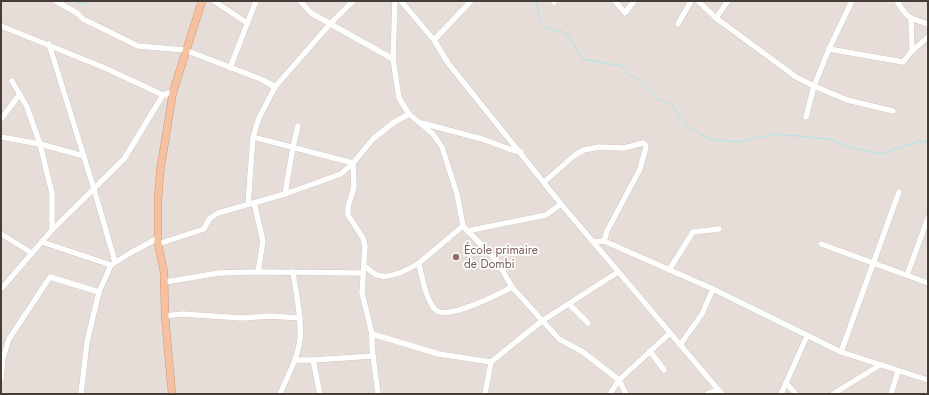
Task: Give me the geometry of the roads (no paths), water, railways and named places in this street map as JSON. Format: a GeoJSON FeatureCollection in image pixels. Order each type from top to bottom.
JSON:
{"type":"FeatureCollection","features":[{"type":"Feature","properties":{"kind":"main road"},"geometry":{"type":"LineString","coordinates":[[172,394],[165,316],[165,282],[158,241],[160,172],[173,92],[185,50],[202,1]]}},
{"type":"Feature","properties":{"kind":"street"},"geometry":{"type":"LineString","coordinates":[[56,1],[77,13],[83,19],[138,46],[185,50],[263,80],[275,87]]}},
{"type":"Feature","properties":{"kind":"street"},"geometry":{"type":"LineString","coordinates":[[214,1],[247,23]]}},
{"type":"Feature","properties":{"kind":"street"},"geometry":{"type":"LineString","coordinates":[[230,68],[256,1]]}},
{"type":"Feature","properties":{"kind":"street"},"geometry":{"type":"LineString","coordinates":[[300,1],[311,13],[393,58]]}},
{"type":"Feature","properties":{"kind":"street"},"geometry":{"type":"LineString","coordinates":[[258,272],[263,241],[251,204],[253,137],[259,118],[275,87],[330,24],[353,1]]}},
{"type":"Feature","properties":{"kind":"street"},"geometry":{"type":"LineString","coordinates":[[395,1],[393,58],[399,98],[409,114],[433,134],[442,147],[457,194],[465,228],[497,261],[512,287],[559,339],[583,352],[619,380],[626,394]]}},
{"type":"Feature","properties":{"kind":"street"},"geometry":{"type":"LineString","coordinates":[[401,1],[434,40],[452,68],[521,152],[561,204],[720,392]]}},
{"type":"Feature","properties":{"kind":"street"},"geometry":{"type":"LineString","coordinates":[[434,40],[471,1]]}},
{"type":"Feature","properties":{"kind":"street"},"geometry":{"type":"LineString","coordinates":[[615,1],[625,13],[634,1]]}},
{"type":"Feature","properties":{"kind":"street"},"geometry":{"type":"LineString","coordinates":[[678,24],[691,1]]}},
{"type":"Feature","properties":{"kind":"street"},"geometry":{"type":"LineString","coordinates":[[698,1],[716,18],[796,77],[847,100],[893,111]]}},
{"type":"Feature","properties":{"kind":"street"},"geometry":{"type":"LineString","coordinates":[[716,18],[728,1]]}},
{"type":"Feature","properties":{"kind":"street"},"geometry":{"type":"LineString","coordinates":[[806,117],[814,86],[829,49],[852,1]]}},
{"type":"Feature","properties":{"kind":"street"},"geometry":{"type":"LineString","coordinates":[[898,1],[905,14],[911,18],[928,24]]}},
{"type":"Feature","properties":{"kind":"street"},"geometry":{"type":"LineString","coordinates":[[911,18],[912,51]]}},
{"type":"Feature","properties":{"kind":"street"},"geometry":{"type":"LineString","coordinates":[[1,26],[49,44],[163,95],[173,92]]}},
{"type":"Feature","properties":{"kind":"street"},"geometry":{"type":"LineString","coordinates":[[829,49],[903,62],[912,51],[928,37]]}},
{"type":"Feature","properties":{"kind":"street"},"geometry":{"type":"LineString","coordinates":[[49,44],[94,189],[113,264]]}},
{"type":"Feature","properties":{"kind":"street"},"geometry":{"type":"LineString","coordinates":[[12,82],[27,107],[40,144],[52,193],[52,230]]}},
{"type":"Feature","properties":{"kind":"street"},"geometry":{"type":"LineString","coordinates":[[1,119],[20,94]]}},
{"type":"Feature","properties":{"kind":"street"},"geometry":{"type":"LineString","coordinates":[[1,289],[52,230],[124,159],[163,95]]}},
{"type":"Feature","properties":{"kind":"street"},"geometry":{"type":"LineString","coordinates":[[81,394],[87,342],[99,292],[113,264],[158,241],[204,229],[209,219],[218,212],[285,194],[340,174],[353,163],[373,139],[393,123],[409,114]]}},
{"type":"Feature","properties":{"kind":"street"},"geometry":{"type":"LineString","coordinates":[[419,122],[482,139],[521,152]]}},
{"type":"Feature","properties":{"kind":"street"},"geometry":{"type":"LineString","coordinates":[[285,194],[298,126]]}},
{"type":"Feature","properties":{"kind":"street"},"geometry":{"type":"LineString","coordinates":[[1,137],[40,144],[84,156]]}},
{"type":"Feature","properties":{"kind":"street"},"geometry":{"type":"LineString","coordinates":[[253,137],[353,163]]}},
{"type":"Feature","properties":{"kind":"street"},"geometry":{"type":"LineString","coordinates":[[544,182],[575,155],[584,150],[599,146],[624,148],[643,143],[645,144],[646,147],[640,169],[607,231],[604,241]]}},
{"type":"Feature","properties":{"kind":"street"},"geometry":{"type":"LineString","coordinates":[[353,163],[354,187],[348,207],[348,215],[363,238],[365,246],[364,266],[362,273],[362,293],[372,334],[378,394]]}},
{"type":"Feature","properties":{"kind":"street"},"geometry":{"type":"LineString","coordinates":[[841,352],[899,192]]}},
{"type":"Feature","properties":{"kind":"street"},"geometry":{"type":"LineString","coordinates":[[364,266],[378,275],[385,276],[406,271],[465,228],[546,215],[561,204]]}},
{"type":"Feature","properties":{"kind":"street"},"geometry":{"type":"LineString","coordinates":[[907,275],[928,218]]}},
{"type":"Feature","properties":{"kind":"street"},"geometry":{"type":"LineString","coordinates":[[669,270],[693,232],[719,228]]}},
{"type":"Feature","properties":{"kind":"street"},"geometry":{"type":"LineString","coordinates":[[1,234],[32,253]]}},
{"type":"Feature","properties":{"kind":"street"},"geometry":{"type":"LineString","coordinates":[[593,242],[604,241],[713,289],[841,352],[928,380]]}},
{"type":"Feature","properties":{"kind":"street"},"geometry":{"type":"LineString","coordinates":[[42,242],[113,264]]}},
{"type":"Feature","properties":{"kind":"street"},"geometry":{"type":"LineString","coordinates":[[821,244],[928,283]]}},
{"type":"Feature","properties":{"kind":"street"},"geometry":{"type":"LineString","coordinates":[[419,263],[424,286],[434,308],[439,312],[444,313],[471,306],[512,287]]}},
{"type":"Feature","properties":{"kind":"street"},"geometry":{"type":"LineString","coordinates":[[280,394],[295,360],[300,340],[300,318],[293,272]]}},
{"type":"Feature","properties":{"kind":"street"},"geometry":{"type":"LineString","coordinates":[[485,394],[491,362],[542,321],[618,272]]}},
{"type":"Feature","properties":{"kind":"street"},"geometry":{"type":"LineString","coordinates":[[165,282],[219,273],[362,273]]}},
{"type":"Feature","properties":{"kind":"street"},"geometry":{"type":"LineString","coordinates":[[1,379],[2,357],[9,339],[50,277],[99,292]]}},
{"type":"Feature","properties":{"kind":"street"},"geometry":{"type":"LineString","coordinates":[[680,345],[702,314],[713,289]]}},
{"type":"Feature","properties":{"kind":"street"},"geometry":{"type":"LineString","coordinates":[[569,304],[588,323]]}},
{"type":"Feature","properties":{"kind":"street"},"geometry":{"type":"LineString","coordinates":[[165,316],[181,314],[243,318],[268,316],[300,318]]}},
{"type":"Feature","properties":{"kind":"street"},"geometry":{"type":"LineString","coordinates":[[610,394],[619,380],[670,333]]}},
{"type":"Feature","properties":{"kind":"street"},"geometry":{"type":"LineString","coordinates":[[372,334],[439,354],[491,362]]}},
{"type":"Feature","properties":{"kind":"street"},"geometry":{"type":"LineString","coordinates":[[781,394],[807,336]]}},
{"type":"Feature","properties":{"kind":"street"},"geometry":{"type":"LineString","coordinates":[[650,351],[664,370]]}},
{"type":"Feature","properties":{"kind":"street"},"geometry":{"type":"LineString","coordinates":[[295,360],[373,356]]}},
{"type":"Feature","properties":{"kind":"street"},"geometry":{"type":"LineString","coordinates":[[313,360],[320,394]]}},
{"type":"Feature","properties":{"kind":"street"},"geometry":{"type":"LineString","coordinates":[[833,394],[880,365]]}},
{"type":"Feature","properties":{"kind":"street"},"geometry":{"type":"LineString","coordinates":[[891,394],[898,371]]}},
{"type":"Feature","properties":{"kind":"street"},"geometry":{"type":"LineString","coordinates":[[786,383],[796,394]]}},
{"type":"Feature","properties":{"kind":"street"},"geometry":{"type":"LineString","coordinates":[[707,394],[720,392]]}},
{"type":"Feature","properties":{"kind":"waterway"},"geometry":{"type":"LineString","coordinates":[[75,1],[80,4]]}},
{"type":"Feature","properties":{"kind":"waterway"},"geometry":{"type":"LineString","coordinates":[[77,1],[82,4],[88,1]]}},
{"type":"Feature","properties":{"kind":"waterway"},"geometry":{"type":"LineString","coordinates":[[536,1],[540,21],[547,28],[566,33],[583,59],[622,66],[629,75],[638,79],[655,97],[671,105],[690,128],[710,139],[737,142],[775,134],[829,139],[857,149],[881,154],[920,141],[928,142]]}},
{"type":"Feature","properties":{"kind":"place","name":"École primaire de Dombi"},"geometry":{"type":"Point","coordinates":[456,257]}}]}
